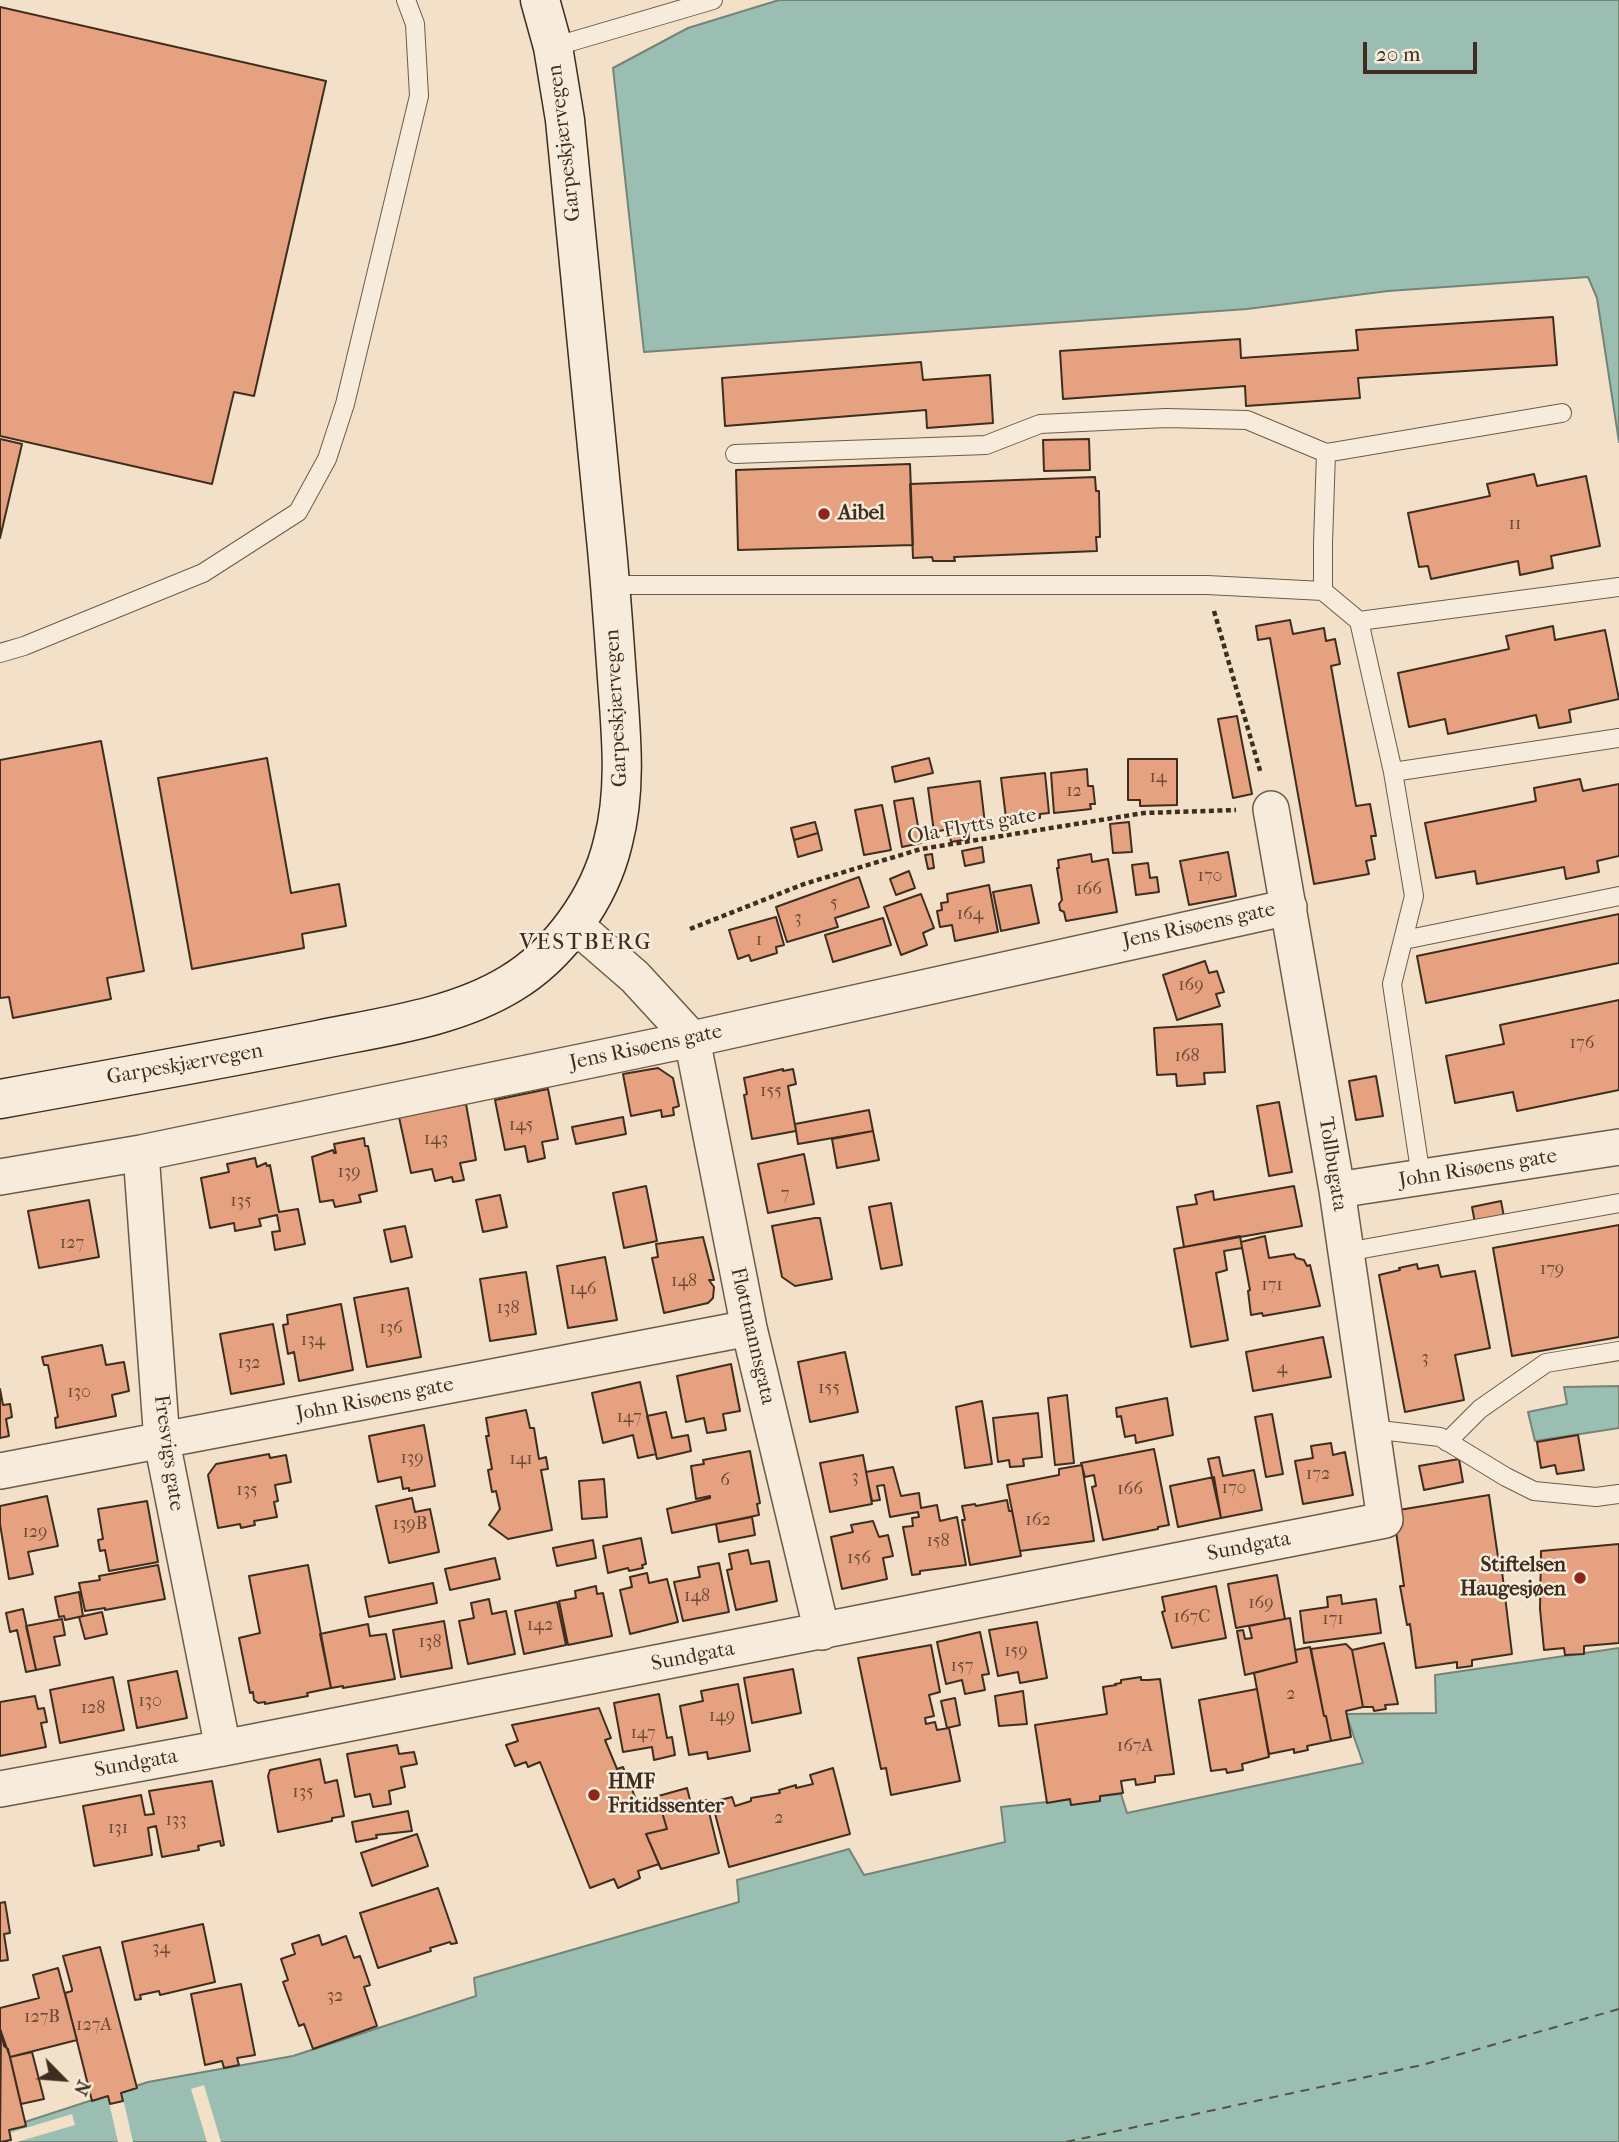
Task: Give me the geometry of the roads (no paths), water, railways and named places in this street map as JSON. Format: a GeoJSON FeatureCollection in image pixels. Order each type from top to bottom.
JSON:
{"type":"FeatureCollection","features":[{"type":"Feature","properties":{"kind":"main road","name":"Garpeskjærvegen"},"geometry":{"type":"LineString","coordinates":[[0,1099],[320,1040],[477,1001],[511,984],[544,959],[574,924],[599,881],[613,844],[621,799],[621,733],[611,585],[565,120],[553,47],[540,0]]}},
{"type":"Feature","properties":{"kind":"street","name":"Tollbugata"},"geometry":{"type":"LineString","coordinates":[[1271,809],[1337,1190],[1385,1520]]}},
{"type":"Feature","properties":{"kind":"street","name":"Jens Risøens gate"},"geometry":{"type":"LineString","coordinates":[[0,1177],[141,1153],[692,1038],[1289,906]]}},
{"type":"Feature","properties":{"kind":"street"},"geometry":{"type":"LineString","coordinates":[[574,924],[635,977],[692,1038]]}},
{"type":"Feature","properties":{"kind":"street","name":"Fløttmannsgata"},"geometry":{"type":"LineString","coordinates":[[692,1038],[749,1328],[822,1632]]}},
{"type":"Feature","properties":{"kind":"street","name":"John Risøens gate"},"geometry":{"type":"LineString","coordinates":[[1337,1190],[1619,1147]]}},
{"type":"Feature","properties":{"kind":"street","name":"Fresvigs gate"},"geometry":{"type":"LineString","coordinates":[[141,1153],[162,1442],[223,1748]]}},
{"type":"Feature","properties":{"kind":"street","name":"John Risøens gate"},"geometry":{"type":"LineString","coordinates":[[0,1471],[749,1328]]}},
{"type":"Feature","properties":{"kind":"street","name":"Sundgata"},"geometry":{"type":"LineString","coordinates":[[0,1788],[223,1748],[1385,1520]]}},
{"type":"Feature","properties":{"kind":"lane"},"geometry":{"type":"LineString","coordinates":[[0,653],[24,646],[203,573],[298,512],[327,459],[345,404],[419,96],[415,24],[407,0]]}},
{"type":"Feature","properties":{"kind":"lane"},"geometry":{"type":"LineString","coordinates":[[553,47],[701,2]]}},
{"type":"Feature","properties":{"kind":"lane"},"geometry":{"type":"LineString","coordinates":[[735,454],[986,445],[1040,424],[1166,418],[1247,420],[1326,453],[1562,413]]}},
{"type":"Feature","properties":{"kind":"lane"},"geometry":{"type":"LineString","coordinates":[[1323,591],[1326,453]]}},
{"type":"Feature","properties":{"kind":"lane"},"geometry":{"type":"LineString","coordinates":[[611,585],[1206,585],[1323,591],[1359,621],[1393,772],[1414,896],[1392,984],[1422,1177]]}},
{"type":"Feature","properties":{"kind":"lane"},"geometry":{"type":"LineString","coordinates":[[1359,621],[1619,587]]}},
{"type":"Feature","properties":{"kind":"lane"},"geometry":{"type":"LineString","coordinates":[[1393,772],[1619,738]]}},
{"type":"Feature","properties":{"kind":"lane"},"geometry":{"type":"LineString","coordinates":[[1404,940],[1619,895]]}},
{"type":"Feature","properties":{"kind":"lane"},"geometry":{"type":"LineString","coordinates":[[1346,1252],[1619,1203]]}},
{"type":"Feature","properties":{"kind":"lane"},"geometry":{"type":"LineString","coordinates":[[1447,1442],[1480,1409],[1546,1363],[1619,1351]]}},
{"type":"Feature","properties":{"kind":"lane"},"geometry":{"type":"LineString","coordinates":[[1371,1429],[1440,1437],[1534,1491],[1596,1497],[1619,1494]]}},
{"type":"Feature","properties":{"kind":"water"},"geometry":{"type":"Polygon","coordinates":[[[779,0],[1619,0],[1619,442],[1597,298],[1588,277],[1388,291],[1247,309],[644,352],[613,68],[688,28],[779,0]]]}},
{"type":"Feature","properties":{"kind":"water"},"geometry":{"type":"Polygon","coordinates":[[[1619,1386],[1619,1428],[1535,1441],[1528,1412],[1567,1404],[1564,1387],[1619,1386]]]}},
{"type":"Feature","properties":{"kind":"water"},"geometry":{"type":"Polygon","coordinates":[[[1619,1648],[1619,2142],[0,2142],[0,2130],[148,2082],[293,2056],[476,1996],[474,1978],[739,1902],[737,1880],[849,1849],[864,1875],[1005,1842],[1001,1807],[1121,1794],[1127,1813],[1363,1763],[1346,1714],[1436,1713],[1435,1675],[1619,1648]]]}},
{"type":"Feature","properties":{"kind":"place","name":"Aibel"},"geometry":{"type":"Point","coordinates":[824,514]}},
{"type":"Feature","properties":{"kind":"place","name":"Stiftelsen Haugesjøen"},"geometry":{"type":"Point","coordinates":[1580,1578]}},
{"type":"Feature","properties":{"kind":"place","name":"HMF Fritidssenter"},"geometry":{"type":"Point","coordinates":[594,1795]}},
{"type":"Feature","properties":{"kind":"district","name":"VESTBERG"},"geometry":{"type":"Point","coordinates":[586,943]}}]}
